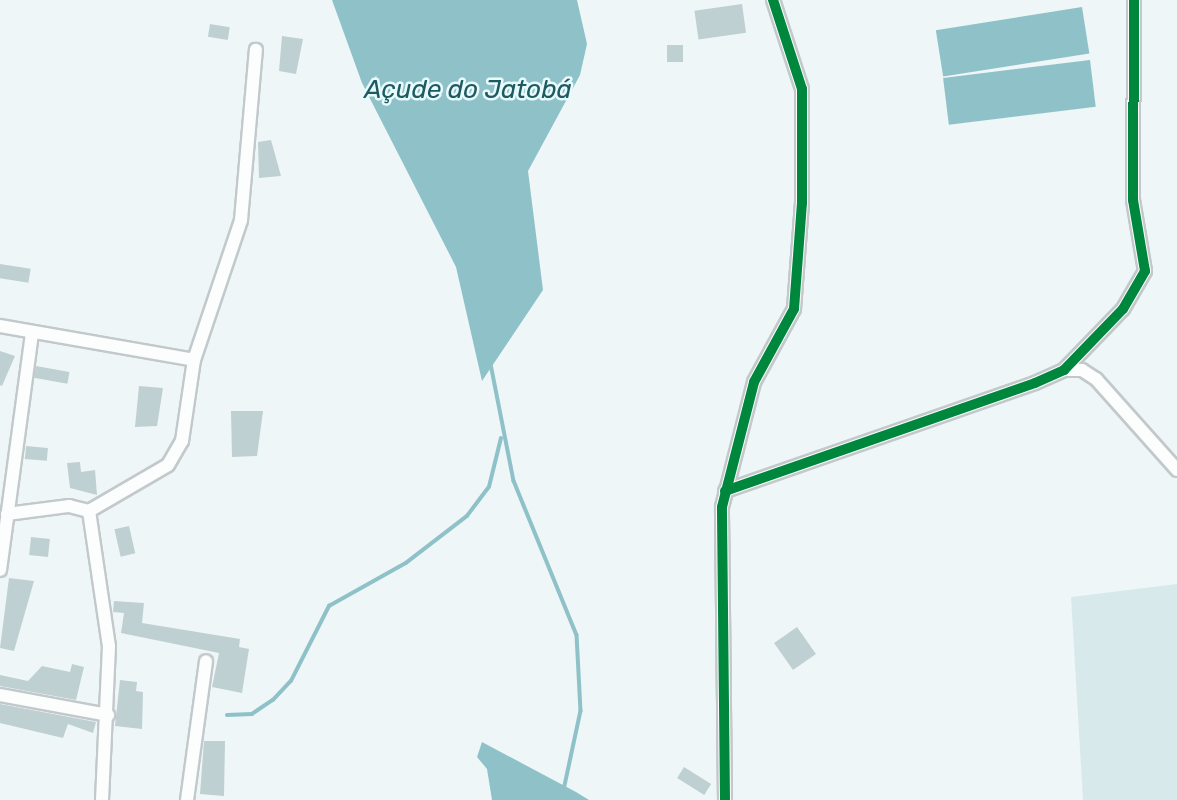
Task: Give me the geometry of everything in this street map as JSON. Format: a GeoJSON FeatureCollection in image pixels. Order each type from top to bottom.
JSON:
{"type":"FeatureCollection","features":[{"type":"Feature","properties":{"kind":"street"},"geometry":{"type":"LineString","coordinates":[[725,800],[719,529],[725,491],[754,382],[789,326],[796,292],[802,89],[773,0]]}},
{"type":"Feature","properties":{"kind":"street"},"geometry":{"type":"LineString","coordinates":[[1064,370],[1129,302],[1145,271],[1133,200],[1134,0]]}},
{"type":"Feature","properties":{"kind":"street"},"geometry":{"type":"LineString","coordinates":[[7,514],[69,506],[89,511],[176,456],[194,360],[241,220],[256,50]]}},
{"type":"Feature","properties":{"kind":"street"},"geometry":{"type":"LineString","coordinates":[[0,326],[194,360]]}},
{"type":"Feature","properties":{"kind":"street"},"geometry":{"type":"LineString","coordinates":[[0,570],[32,331]]}},
{"type":"Feature","properties":{"kind":"street"},"geometry":{"type":"LineString","coordinates":[[725,491],[1064,370],[1082,370],[1096,379],[1177,470]]}},
{"type":"Feature","properties":{"kind":"street"},"geometry":{"type":"LineString","coordinates":[[89,511],[108,615],[108,715],[102,800]]}},
{"type":"Feature","properties":{"kind":"street"},"geometry":{"type":"LineString","coordinates":[[187,800],[206,661]]}},
{"type":"Feature","properties":{"kind":"street"},"geometry":{"type":"LineString","coordinates":[[0,695],[108,715]]}},
{"type":"Feature","properties":{"kind":"shaded area"},"geometry":{"type":"Polygon","coordinates":[[[1177,584],[1177,800],[1083,800],[1071,597],[1177,584]]]}},
{"type":"Feature","properties":{"kind":"water","name":"Açude do Jatobá"},"geometry":{"type":"Polygon","coordinates":[[[332,0],[577,0],[587,44],[580,75],[528,171],[543,290],[482,381],[456,267],[362,83],[332,0]]]}},
{"type":"Feature","properties":{"kind":"water"},"geometry":{"type":"Polygon","coordinates":[[[1082,7],[1089,53],[943,77],[936,30],[1082,7]]]}},
{"type":"Feature","properties":{"kind":"water"},"geometry":{"type":"Polygon","coordinates":[[[1090,60],[1096,107],[949,125],[943,78],[1090,60]]]}},
{"type":"Feature","properties":{"kind":"water"},"geometry":{"type":"Polygon","coordinates":[[[482,742],[589,800],[492,800],[487,769],[477,757],[482,742]]]}},
{"type":"Feature","properties":{"kind":"building"},"geometry":{"type":"Polygon","coordinates":[[[742,4],[746,33],[699,39],[694,11],[742,4]]]}},
{"type":"Feature","properties":{"kind":"building"},"geometry":{"type":"Polygon","coordinates":[[[210,24],[230,27],[228,40],[208,37],[210,24]]]}},
{"type":"Feature","properties":{"kind":"building"},"geometry":{"type":"Polygon","coordinates":[[[282,36],[303,39],[296,74],[279,71],[282,36]]]}},
{"type":"Feature","properties":{"kind":"building"},"geometry":{"type":"Polygon","coordinates":[[[667,45],[683,45],[683,62],[667,62],[667,45]]]}},
{"type":"Feature","properties":{"kind":"building"},"geometry":{"type":"Polygon","coordinates":[[[271,140],[281,176],[259,178],[258,142],[271,140]]]}},
{"type":"Feature","properties":{"kind":"building"},"geometry":{"type":"Polygon","coordinates":[[[0,264],[31,269],[28,283],[0,278],[0,264]]]}},
{"type":"Feature","properties":{"kind":"building"},"geometry":{"type":"Polygon","coordinates":[[[0,351],[15,356],[2,386],[0,385],[0,351]]]}},
{"type":"Feature","properties":{"kind":"building"},"geometry":{"type":"Polygon","coordinates":[[[36,366],[69,372],[67,384],[34,378],[36,366]]]}},
{"type":"Feature","properties":{"kind":"building"},"geometry":{"type":"Polygon","coordinates":[[[139,386],[163,388],[157,426],[135,427],[139,386]]]}},
{"type":"Feature","properties":{"kind":"building"},"geometry":{"type":"Polygon","coordinates":[[[231,411],[263,411],[257,456],[232,457],[231,411]]]}},
{"type":"Feature","properties":{"kind":"building"},"geometry":{"type":"Polygon","coordinates":[[[26,446],[48,448],[47,461],[25,459],[26,446]]]}},
{"type":"Feature","properties":{"kind":"building"},"geometry":{"type":"Polygon","coordinates":[[[80,462],[81,472],[95,470],[97,495],[70,488],[67,463],[80,462]]]}},
{"type":"Feature","properties":{"kind":"building"},"geometry":{"type":"Polygon","coordinates":[[[129,526],[135,553],[121,557],[114,529],[129,526]]]}},
{"type":"Feature","properties":{"kind":"building"},"geometry":{"type":"Polygon","coordinates":[[[31,537],[50,539],[48,557],[29,555],[31,537]]]}},
{"type":"Feature","properties":{"kind":"building"},"geometry":{"type":"Polygon","coordinates":[[[9,578],[34,581],[14,651],[0,648],[9,578]]]}},
{"type":"Feature","properties":{"kind":"building"},"geometry":{"type":"Polygon","coordinates":[[[114,601],[144,603],[142,623],[240,639],[239,647],[249,649],[242,693],[212,687],[219,653],[121,633],[124,613],[113,612],[114,601]]]}},
{"type":"Feature","properties":{"kind":"building"},"geometry":{"type":"Polygon","coordinates":[[[797,627],[816,654],[793,670],[774,643],[797,627]]]}},
{"type":"Feature","properties":{"kind":"building"},"geometry":{"type":"Polygon","coordinates":[[[72,664],[84,667],[76,700],[0,686],[0,675],[28,681],[42,666],[70,672],[72,664]]]}},
{"type":"Feature","properties":{"kind":"building"},"geometry":{"type":"Polygon","coordinates":[[[120,680],[137,682],[136,691],[143,692],[142,729],[115,726],[120,680]]]}},
{"type":"Feature","properties":{"kind":"building"},"geometry":{"type":"Polygon","coordinates":[[[0,704],[96,722],[93,733],[68,724],[63,738],[0,723],[0,704]]]}},
{"type":"Feature","properties":{"kind":"building"},"geometry":{"type":"Polygon","coordinates":[[[204,741],[225,741],[224,796],[200,794],[204,741]]]}},
{"type":"Feature","properties":{"kind":"building"},"geometry":{"type":"Polygon","coordinates":[[[684,767],[711,784],[704,795],[677,778],[684,767]]]}},
{"type":"Feature","properties":{"kind":"waterway"},"geometry":{"type":"LineString","coordinates":[[491,364],[514,481],[577,635],[581,711],[564,790]]}},
{"type":"Feature","properties":{"kind":"waterway"},"geometry":{"type":"LineString","coordinates":[[227,715],[252,714],[273,700],[291,681],[329,606],[406,563],[467,516],[489,487],[501,438]]}},
{"type":"Feature","properties":{"kind":"cycle path"},"geometry":{"type":"LineString","coordinates":[[725,800],[722,507],[754,382],[794,309],[802,203],[802,89],[773,0]]}},
{"type":"Feature","properties":{"kind":"cycle path"},"geometry":{"type":"LineString","coordinates":[[725,491],[1035,383],[1064,370],[1123,309],[1145,271],[1133,200],[1134,0]]}}]}
